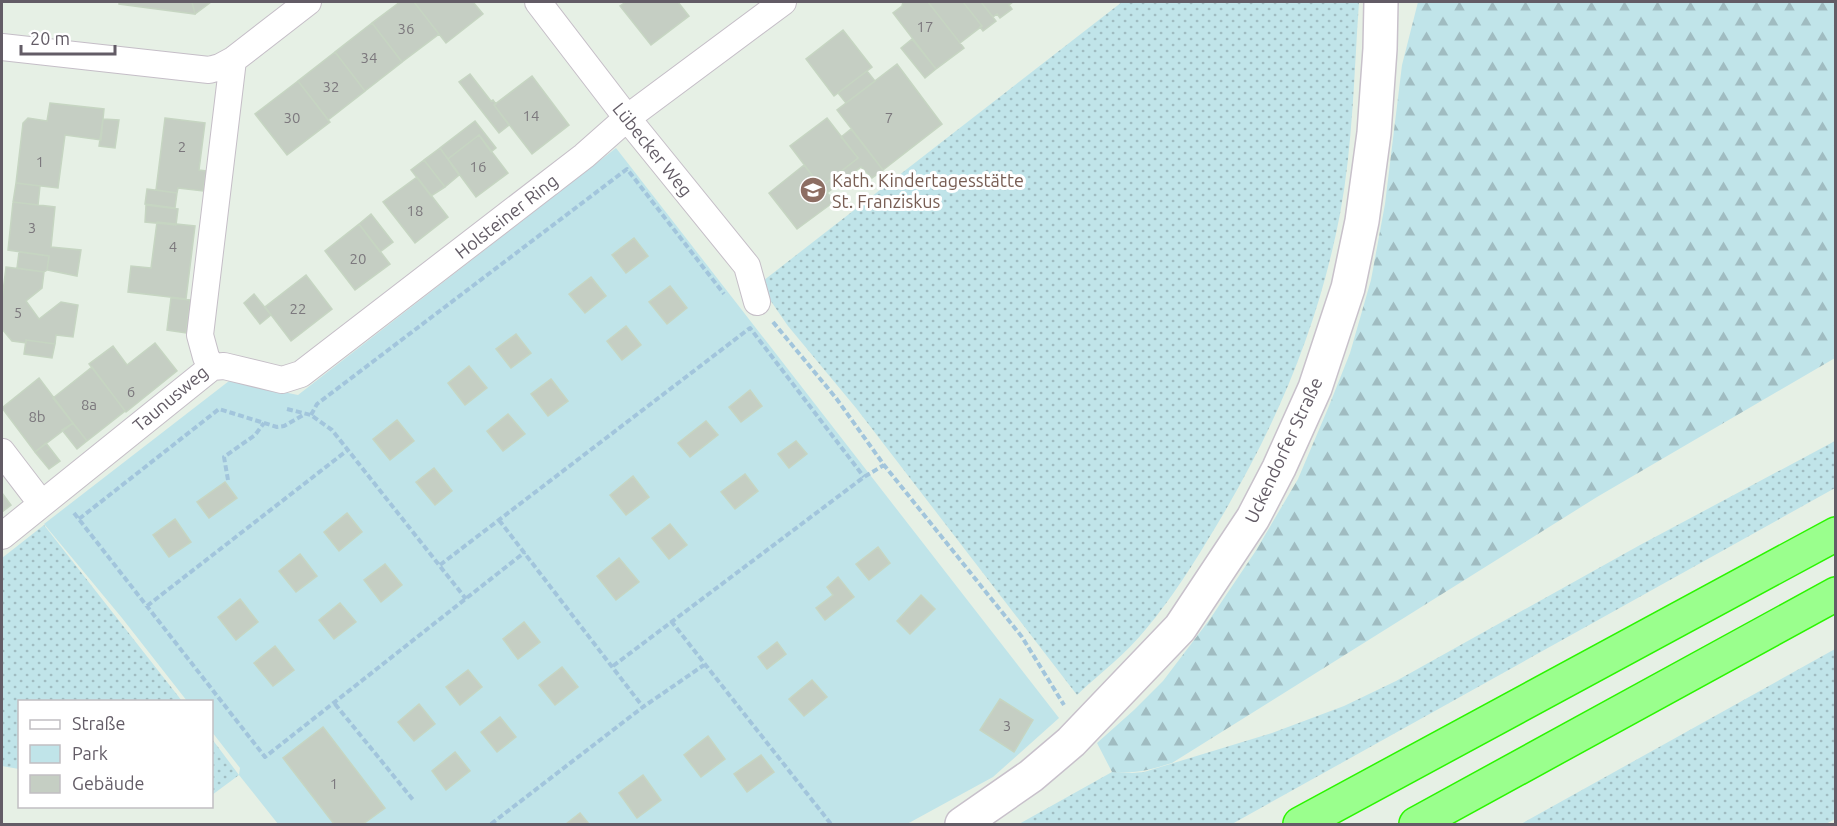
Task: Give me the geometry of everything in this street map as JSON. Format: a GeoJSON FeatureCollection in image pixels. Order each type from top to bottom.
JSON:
{"type":"FeatureCollection","features":[{"type":"Feature","properties":{"kind":"highway"},"geometry":{"type":"LineString","coordinates":[[1300,825],[1836,534]]}},
{"type":"Feature","properties":{"kind":"highway"},"geometry":{"type":"LineString","coordinates":[[1416,825],[1836,594]]}},
{"type":"Feature","properties":{"kind":"street"},"geometry":{"type":"LineString","coordinates":[[2,50],[209,70],[232,60],[308,2]]}},
{"type":"Feature","properties":{"kind":"street","name":"Lübecker Weg"},"geometry":{"type":"LineString","coordinates":[[538,2],[627,118],[747,266],[757,302]]}},
{"type":"Feature","properties":{"kind":"street","name":"Holsteiner Ring"},"geometry":{"type":"LineString","coordinates":[[212,367],[224,366],[282,380],[300,374],[584,156],[627,118],[783,2]]}},
{"type":"Feature","properties":{"kind":"street","name":"Uckendorfer Straße"},"geometry":{"type":"LineString","coordinates":[[962,825],[1031,776],[1081,731],[1180,628],[1253,518],[1279,468],[1315,388],[1348,288],[1362,221],[1375,124],[1381,2]]}},
{"type":"Feature","properties":{"kind":"street","name":"Taunusweg"},"geometry":{"type":"LineString","coordinates":[[2,536],[212,367],[206,357],[200,335],[232,60]]}},
{"type":"Feature","properties":{"kind":"street"},"geometry":{"type":"LineString","coordinates":[[2,452],[48,498]]}},
{"type":"Feature","properties":{"kind":"path"},"geometry":{"type":"LineString","coordinates":[[311,415],[317,404],[627,169],[728,300]]}},
{"type":"Feature","properties":{"kind":"path"},"geometry":{"type":"LineString","coordinates":[[757,302],[836,398],[884,465],[1022,637],[1081,731]]}},
{"type":"Feature","properties":{"kind":"path"},"geometry":{"type":"LineString","coordinates":[[440,565],[750,328],[864,477]]}},
{"type":"Feature","properties":{"kind":"path"},"geometry":{"type":"LineString","coordinates":[[264,375],[270,400],[286,409],[311,415],[332,430],[466,599]]}},
{"type":"Feature","properties":{"kind":"path"},"geometry":{"type":"LineString","coordinates":[[79,519],[219,409],[277,427],[284,426],[305,414]]}},
{"type":"Feature","properties":{"kind":"path"},"geometry":{"type":"LineString","coordinates":[[228,480],[224,457],[255,435],[264,423]]}},
{"type":"Feature","properties":{"kind":"path"},"geometry":{"type":"LineString","coordinates":[[147,606],[349,449]]}},
{"type":"Feature","properties":{"kind":"path"},"geometry":{"type":"LineString","coordinates":[[613,666],[864,477],[884,465]]}},
{"type":"Feature","properties":{"kind":"path"},"geometry":{"type":"LineString","coordinates":[[48,498],[79,519],[265,757],[525,552]]}},
{"type":"Feature","properties":{"kind":"path"},"geometry":{"type":"LineString","coordinates":[[499,520],[643,707]]}},
{"type":"Feature","properties":{"kind":"path"},"geometry":{"type":"LineString","coordinates":[[671,621],[831,825]]}},
{"type":"Feature","properties":{"kind":"path"},"geometry":{"type":"LineString","coordinates":[[491,825],[643,707],[704,665]]}},
{"type":"Feature","properties":{"kind":"path"},"geometry":{"type":"LineString","coordinates":[[335,704],[414,801]]}},
{"type":"Feature","properties":{"kind":"green space"},"geometry":{"type":"Polygon","coordinates":[[[1122,2],[1359,2],[1350,135],[1340,214],[1320,298],[1292,377],[1237,491],[1182,580],[1138,638],[1077,695],[856,408],[788,326],[759,284],[1122,2]]]}},
{"type":"Feature","properties":{"kind":"green space"},"geometry":{"type":"Polygon","coordinates":[[[1418,2],[1835,2],[1835,358],[1597,497],[1172,763],[1142,771],[1112,772],[1097,743],[1163,681],[1210,619],[1255,552],[1298,479],[1329,406],[1350,353],[1371,280],[1385,204],[1402,65],[1418,2]]]}},
{"type":"Feature","properties":{"kind":"green space"},"geometry":{"type":"Polygon","coordinates":[[[616,148],[1059,718],[993,777],[907,824],[278,824],[239,775],[240,768],[213,733],[213,700],[186,700],[44,524],[229,381],[298,395],[616,148]]]}},
{"type":"Feature","properties":{"kind":"green space"},"geometry":{"type":"Polygon","coordinates":[[[1835,441],[1835,488],[1232,824],[1019,824],[1112,772],[1144,772],[1272,733],[1344,706],[1396,681],[1640,545],[1835,441]]]}},
{"type":"Feature","properties":{"kind":"green space"},"geometry":{"type":"Polygon","coordinates":[[[44,525],[181,700],[18,700],[18,769],[2,766],[2,558],[44,525]]]}},
{"type":"Feature","properties":{"kind":"green space"},"geometry":{"type":"Polygon","coordinates":[[[1835,649],[1835,819],[1826,824],[1521,824],[1835,649]]]}},
{"type":"Feature","properties":{"kind":"green space"},"geometry":{"type":"Polygon","coordinates":[[[213,740],[239,775],[213,794],[213,740]]]}},
{"type":"Feature","properties":{"kind":"building"},"geometry":{"type":"Polygon","coordinates":[[[119,2],[192,2],[195,14],[119,4],[119,2]]]}},
{"type":"Feature","properties":{"kind":"building"},"geometry":{"type":"Polygon","coordinates":[[[192,2],[211,2],[195,14],[192,2]]]}},
{"type":"Feature","properties":{"kind":"building"},"geometry":{"type":"Polygon","coordinates":[[[400,2],[414,2],[439,34],[402,62],[372,23],[400,2]]]}},
{"type":"Feature","properties":{"kind":"building"},"geometry":{"type":"Polygon","coordinates":[[[414,2],[473,2],[483,14],[446,43],[414,2]]]}},
{"type":"Feature","properties":{"kind":"building"},"geometry":{"type":"Polygon","coordinates":[[[626,2],[678,2],[689,16],[651,45],[620,6],[626,2]]]}},
{"type":"Feature","properties":{"kind":"building"},"geometry":{"type":"Polygon","coordinates":[[[903,2],[928,2],[964,48],[936,69],[893,13],[902,6],[903,2]]]}},
{"type":"Feature","properties":{"kind":"building"},"geometry":{"type":"Polygon","coordinates":[[[928,2],[963,2],[982,26],[960,43],[928,2]]]}},
{"type":"Feature","properties":{"kind":"building"},"geometry":{"type":"Polygon","coordinates":[[[963,2],[981,2],[996,21],[983,31],[980,27],[982,26],[963,2]]]}},
{"type":"Feature","properties":{"kind":"building"},"geometry":{"type":"Polygon","coordinates":[[[981,2],[1013,2],[1009,5],[1012,9],[1000,18],[997,14],[993,17],[981,2]]]}},
{"type":"Feature","properties":{"kind":"building"},"geometry":{"type":"Polygon","coordinates":[[[372,23],[402,62],[365,91],[335,52],[372,23]]]}},
{"type":"Feature","properties":{"kind":"building"},"geometry":{"type":"Polygon","coordinates":[[[843,30],[872,67],[834,96],[806,59],[843,30]]]}},
{"type":"Feature","properties":{"kind":"building"},"geometry":{"type":"Polygon","coordinates":[[[912,39],[936,69],[925,78],[901,48],[912,39]]]}},
{"type":"Feature","properties":{"kind":"building"},"geometry":{"type":"Polygon","coordinates":[[[335,52],[365,91],[328,120],[298,81],[335,52]]]}},
{"type":"Feature","properties":{"kind":"building"},"geometry":{"type":"Polygon","coordinates":[[[897,64],[942,124],[883,170],[837,110],[897,64]]]}},
{"type":"Feature","properties":{"kind":"building"},"geometry":{"type":"Polygon","coordinates":[[[867,71],[875,81],[846,103],[838,93],[867,71]]]}},
{"type":"Feature","properties":{"kind":"building"},"geometry":{"type":"Polygon","coordinates":[[[470,74],[491,101],[493,100],[496,104],[494,105],[509,125],[499,133],[459,82],[470,74]]]}},
{"type":"Feature","properties":{"kind":"building"},"geometry":{"type":"Polygon","coordinates":[[[532,76],[569,125],[532,154],[494,105],[532,76]]]}},
{"type":"Feature","properties":{"kind":"building"},"geometry":{"type":"Polygon","coordinates":[[[298,81],[330,122],[287,155],[255,114],[298,81]]]}},
{"type":"Feature","properties":{"kind":"building"},"geometry":{"type":"Polygon","coordinates":[[[50,103],[104,109],[101,140],[65,135],[58,188],[16,183],[23,123],[28,118],[47,121],[50,103]]]}},
{"type":"Feature","properties":{"kind":"building"},"geometry":{"type":"Polygon","coordinates":[[[165,118],[205,123],[199,170],[206,171],[203,191],[178,188],[177,193],[156,190],[165,118]]]}},
{"type":"Feature","properties":{"kind":"building"},"geometry":{"type":"Polygon","coordinates":[[[827,118],[858,158],[821,187],[790,146],[827,118]]]}},
{"type":"Feature","properties":{"kind":"building"},"geometry":{"type":"Polygon","coordinates":[[[103,119],[119,120],[115,148],[99,146],[103,119]]]}},
{"type":"Feature","properties":{"kind":"building"},"geometry":{"type":"Polygon","coordinates":[[[475,121],[496,148],[491,152],[479,135],[448,159],[440,148],[475,121]]]}},
{"type":"Feature","properties":{"kind":"building"},"geometry":{"type":"Polygon","coordinates":[[[851,129],[883,170],[872,178],[861,167],[828,192],[821,187],[858,158],[841,137],[851,129]]]}},
{"type":"Feature","properties":{"kind":"building"},"geometry":{"type":"Polygon","coordinates":[[[479,135],[508,173],[476,197],[448,159],[479,135]]]}},
{"type":"Feature","properties":{"kind":"building"},"geometry":{"type":"Polygon","coordinates":[[[440,148],[459,175],[445,187],[424,160],[440,148]]]}},
{"type":"Feature","properties":{"kind":"building"},"geometry":{"type":"Polygon","coordinates":[[[424,160],[445,187],[431,196],[411,170],[424,160]]]}},
{"type":"Feature","properties":{"kind":"building"},"geometry":{"type":"Polygon","coordinates":[[[804,165],[835,201],[797,229],[769,193],[804,165]]]}},
{"type":"Feature","properties":{"kind":"building"},"geometry":{"type":"Polygon","coordinates":[[[417,177],[448,217],[415,243],[383,202],[417,177]]]}},
{"type":"Feature","properties":{"kind":"building"},"geometry":{"type":"Polygon","coordinates":[[[16,183],[40,186],[38,205],[13,202],[16,183]]]}},
{"type":"Feature","properties":{"kind":"building"},"geometry":{"type":"Polygon","coordinates":[[[147,189],[177,193],[175,208],[145,204],[147,189]]]}},
{"type":"Feature","properties":{"kind":"building"},"geometry":{"type":"Polygon","coordinates":[[[13,202],[55,207],[51,247],[81,250],[77,276],[47,270],[49,256],[8,250],[13,202]]]}},
{"type":"Feature","properties":{"kind":"building"},"geometry":{"type":"Polygon","coordinates":[[[146,205],[178,209],[176,225],[145,222],[146,205]]]}},
{"type":"Feature","properties":{"kind":"building"},"geometry":{"type":"Polygon","coordinates":[[[371,214],[393,242],[380,252],[359,224],[371,214]]]}},
{"type":"Feature","properties":{"kind":"building"},"geometry":{"type":"Polygon","coordinates":[[[157,222],[195,226],[186,299],[128,292],[131,266],[151,268],[157,222]]]}},
{"type":"Feature","properties":{"kind":"building"},"geometry":{"type":"Polygon","coordinates":[[[359,224],[390,264],[355,290],[325,251],[359,224]]]}},
{"type":"Feature","properties":{"kind":"building"},"geometry":{"type":"Polygon","coordinates":[[[634,238],[648,256],[626,273],[612,255],[634,238]]]}},
{"type":"Feature","properties":{"kind":"building"},"geometry":{"type":"Polygon","coordinates":[[[19,252],[49,256],[47,270],[44,272],[17,268],[19,252]]]}},
{"type":"Feature","properties":{"kind":"building"},"geometry":{"type":"Polygon","coordinates":[[[6,267],[44,272],[42,288],[26,301],[39,319],[61,302],[78,305],[73,337],[56,335],[55,344],[26,340],[26,343],[12,341],[2,329],[2,300],[6,267]]]}},
{"type":"Feature","properties":{"kind":"building"},"geometry":{"type":"Polygon","coordinates":[[[306,275],[332,309],[291,341],[265,307],[306,275]]]}},
{"type":"Feature","properties":{"kind":"building"},"geometry":{"type":"Polygon","coordinates":[[[591,277],[606,296],[585,313],[569,294],[591,277]]]}},
{"type":"Feature","properties":{"kind":"building"},"geometry":{"type":"Polygon","coordinates":[[[670,286],[687,308],[667,324],[649,302],[670,286]]]}},
{"type":"Feature","properties":{"kind":"building"},"geometry":{"type":"Polygon","coordinates":[[[254,294],[271,315],[260,324],[244,303],[254,294]]]}},
{"type":"Feature","properties":{"kind":"building"},"geometry":{"type":"Polygon","coordinates":[[[171,298],[190,300],[186,333],[167,330],[171,298]]]}},
{"type":"Feature","properties":{"kind":"building"},"geometry":{"type":"Polygon","coordinates":[[[626,326],[641,345],[622,360],[607,341],[626,326]]]}},
{"type":"Feature","properties":{"kind":"building"},"geometry":{"type":"Polygon","coordinates":[[[516,334],[531,353],[511,368],[496,349],[516,334]]]}},
{"type":"Feature","properties":{"kind":"building"},"geometry":{"type":"Polygon","coordinates":[[[26,340],[55,344],[52,358],[24,354],[26,340]]]}},
{"type":"Feature","properties":{"kind":"building"},"geometry":{"type":"Polygon","coordinates":[[[155,343],[177,371],[126,412],[89,364],[113,346],[127,365],[155,343]]]}},
{"type":"Feature","properties":{"kind":"building"},"geometry":{"type":"Polygon","coordinates":[[[469,366],[487,388],[465,405],[448,383],[469,366]]]}},
{"type":"Feature","properties":{"kind":"building"},"geometry":{"type":"Polygon","coordinates":[[[92,367],[125,411],[87,441],[53,398],[92,367]]]}},
{"type":"Feature","properties":{"kind":"building"},"geometry":{"type":"Polygon","coordinates":[[[39,378],[73,423],[35,452],[2,408],[39,378]]]}},
{"type":"Feature","properties":{"kind":"building"},"geometry":{"type":"Polygon","coordinates":[[[551,379],[568,401],[548,416],[531,394],[551,379]]]}},
{"type":"Feature","properties":{"kind":"building"},"geometry":{"type":"Polygon","coordinates":[[[750,390],[762,406],[741,422],[729,407],[750,390]]]}},
{"type":"Feature","properties":{"kind":"building"},"geometry":{"type":"Polygon","coordinates":[[[508,414],[525,434],[503,451],[487,431],[508,414]]]}},
{"type":"Feature","properties":{"kind":"building"},"geometry":{"type":"Polygon","coordinates":[[[397,420],[414,441],[390,460],[373,439],[397,420]]]}},
{"type":"Feature","properties":{"kind":"building"},"geometry":{"type":"Polygon","coordinates":[[[706,421],[718,435],[690,457],[678,443],[706,421]]]}},
{"type":"Feature","properties":{"kind":"building"},"geometry":{"type":"Polygon","coordinates":[[[73,423],[87,441],[77,449],[62,430],[73,423]]]}},
{"type":"Feature","properties":{"kind":"building"},"geometry":{"type":"Polygon","coordinates":[[[796,441],[807,454],[789,468],[778,454],[796,441]]]}},
{"type":"Feature","properties":{"kind":"building"},"geometry":{"type":"Polygon","coordinates":[[[46,443],[60,461],[49,469],[35,452],[46,443]]]}},
{"type":"Feature","properties":{"kind":"building"},"geometry":{"type":"Polygon","coordinates":[[[434,468],[452,491],[435,505],[416,482],[434,468]]]}},
{"type":"Feature","properties":{"kind":"building"},"geometry":{"type":"Polygon","coordinates":[[[745,474],[758,491],[735,509],[721,492],[745,474]]]}},
{"type":"Feature","properties":{"kind":"building"},"geometry":{"type":"Polygon","coordinates":[[[633,476],[649,497],[626,515],[610,495],[633,476]]]}},
{"type":"Feature","properties":{"kind":"building"},"geometry":{"type":"Polygon","coordinates":[[[225,482],[237,498],[209,518],[197,502],[225,482]]]}},
{"type":"Feature","properties":{"kind":"building"},"geometry":{"type":"Polygon","coordinates":[[[2,493],[11,505],[2,512],[2,493]]]}},
{"type":"Feature","properties":{"kind":"building"},"geometry":{"type":"Polygon","coordinates":[[[347,513],[362,532],[339,551],[324,532],[347,513]]]}},
{"type":"Feature","properties":{"kind":"building"},"geometry":{"type":"Polygon","coordinates":[[[175,519],[191,542],[169,557],[153,535],[175,519]]]}},
{"type":"Feature","properties":{"kind":"building"},"geometry":{"type":"Polygon","coordinates":[[[670,524],[687,545],[669,559],[652,538],[670,524]]]}},
{"type":"Feature","properties":{"kind":"building"},"geometry":{"type":"Polygon","coordinates":[[[878,547],[890,563],[869,580],[856,564],[878,547]]]}},
{"type":"Feature","properties":{"kind":"building"},"geometry":{"type":"Polygon","coordinates":[[[300,554],[317,576],[296,592],[279,571],[300,554]]]}},
{"type":"Feature","properties":{"kind":"building"},"geometry":{"type":"Polygon","coordinates":[[[619,558],[639,582],[616,600],[597,576],[619,558]]]}},
{"type":"Feature","properties":{"kind":"building"},"geometry":{"type":"Polygon","coordinates":[[[385,564],[402,585],[381,602],[364,580],[385,564]]]}},
{"type":"Feature","properties":{"kind":"building"},"geometry":{"type":"Polygon","coordinates":[[[838,577],[854,597],[825,620],[816,608],[833,595],[827,587],[838,577]]]}},
{"type":"Feature","properties":{"kind":"building"},"geometry":{"type":"Polygon","coordinates":[[[921,595],[935,609],[910,634],[897,621],[921,595]]]}},
{"type":"Feature","properties":{"kind":"building"},"geometry":{"type":"Polygon","coordinates":[[[240,599],[258,622],[236,640],[218,617],[240,599]]]}},
{"type":"Feature","properties":{"kind":"building"},"geometry":{"type":"Polygon","coordinates":[[[340,603],[356,622],[334,639],[319,620],[340,603]]]}},
{"type":"Feature","properties":{"kind":"building"},"geometry":{"type":"Polygon","coordinates":[[[524,622],[540,642],[518,659],[503,639],[524,622]]]}},
{"type":"Feature","properties":{"kind":"building"},"geometry":{"type":"Polygon","coordinates":[[[777,642],[786,654],[767,669],[758,657],[777,642]]]}},
{"type":"Feature","properties":{"kind":"building"},"geometry":{"type":"Polygon","coordinates":[[[275,646],[294,670],[273,686],[254,663],[275,646]]]}},
{"type":"Feature","properties":{"kind":"building"},"geometry":{"type":"Polygon","coordinates":[[[562,667],[578,687],[555,705],[539,685],[562,667]]]}},
{"type":"Feature","properties":{"kind":"building"},"geometry":{"type":"Polygon","coordinates":[[[468,670],[482,687],[460,705],[446,687],[468,670]]]}},
{"type":"Feature","properties":{"kind":"building"},"geometry":{"type":"Polygon","coordinates":[[[812,680],[827,697],[804,716],[789,699],[812,680]]]}},
{"type":"Feature","properties":{"kind":"building"},"geometry":{"type":"Polygon","coordinates":[[[1000,699],[1033,720],[1014,752],[980,730],[1000,699]]]}},
{"type":"Feature","properties":{"kind":"building"},"geometry":{"type":"Polygon","coordinates":[[[419,704],[435,724],[414,741],[398,722],[419,704]]]}},
{"type":"Feature","properties":{"kind":"building"},"geometry":{"type":"Polygon","coordinates":[[[500,717],[516,737],[497,752],[481,732],[500,717]]]}},
{"type":"Feature","properties":{"kind":"building"},"geometry":{"type":"Polygon","coordinates":[[[323,727],[385,808],[363,824],[334,824],[283,758],[323,727]]]}},
{"type":"Feature","properties":{"kind":"building"},"geometry":{"type":"Polygon","coordinates":[[[708,736],[725,759],[701,777],[684,755],[708,736]]]}},
{"type":"Feature","properties":{"kind":"building"},"geometry":{"type":"Polygon","coordinates":[[[455,752],[470,771],[446,790],[432,771],[455,752]]]}},
{"type":"Feature","properties":{"kind":"building"},"geometry":{"type":"Polygon","coordinates":[[[761,755],[774,772],[747,792],[734,774],[761,755]]]}},
{"type":"Feature","properties":{"kind":"building"},"geometry":{"type":"Polygon","coordinates":[[[643,775],[661,800],[637,818],[619,793],[643,775]]]}},
{"type":"Feature","properties":{"kind":"building"},"geometry":{"type":"Polygon","coordinates":[[[580,813],[589,824],[566,824],[580,813]]]}},
{"type":"Feature","properties":{"kind":"place","name":"Kath. Kindertagesstätte St. Franziskus"},"geometry":{"type":"Point","coordinates":[813,190]}}]}
